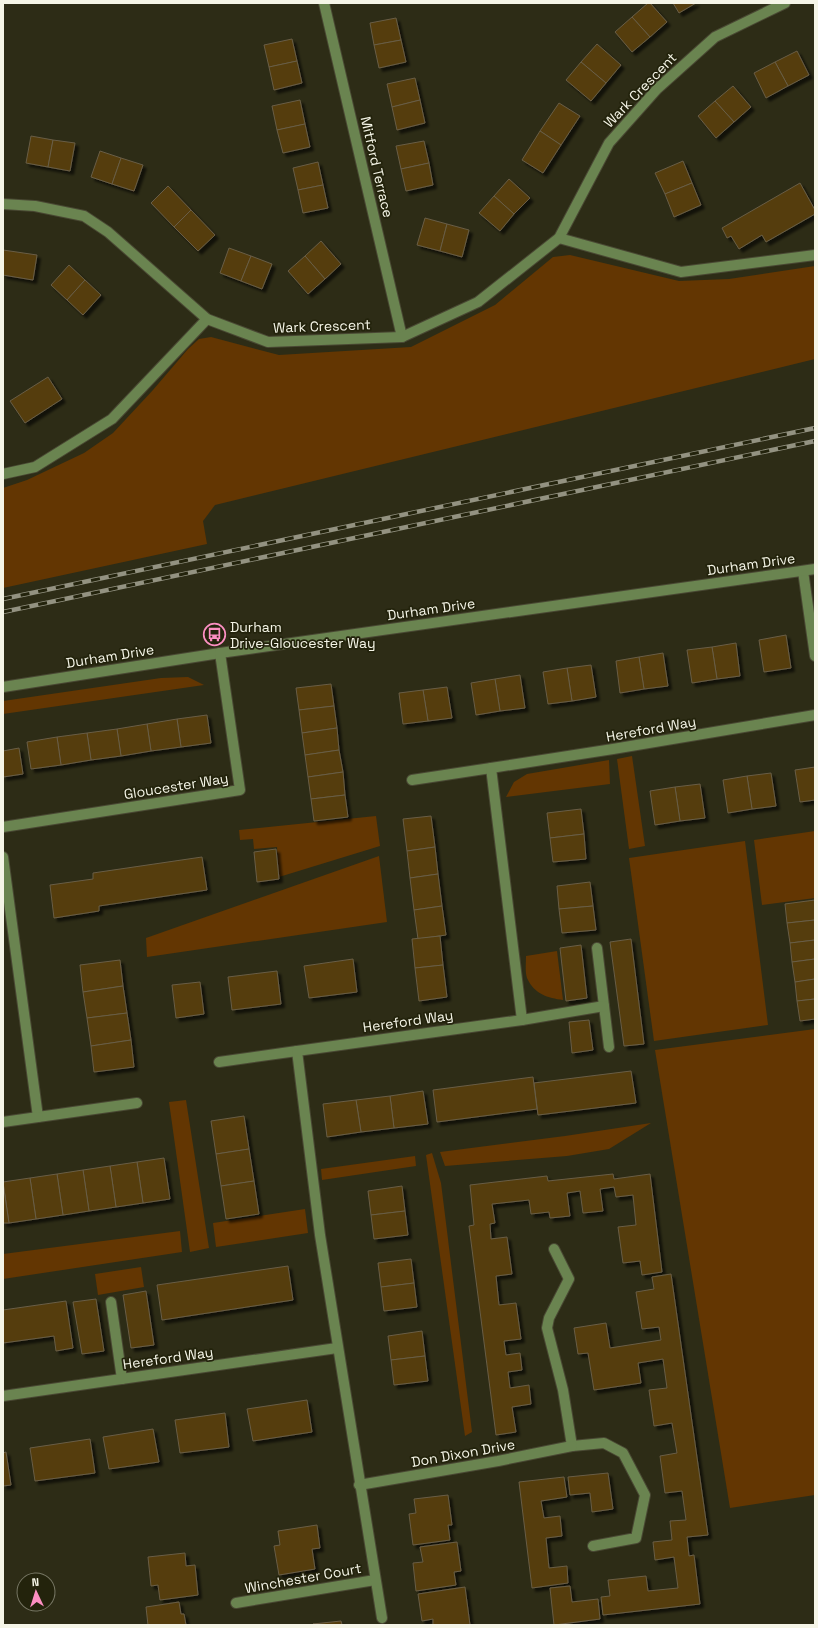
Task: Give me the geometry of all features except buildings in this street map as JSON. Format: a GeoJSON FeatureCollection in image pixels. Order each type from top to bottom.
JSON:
{"type":"FeatureCollection","features":[{"type":"Feature","properties":{"kind":"street","name":"Mitford Terrace"},"geometry":{"type":"LineString","coordinates":[[324,3],[402,337]]}},
{"type":"Feature","properties":{"kind":"street","name":"Wark Crescent"},"geometry":{"type":"LineString","coordinates":[[3,204],[35,206],[84,216],[108,232],[207,320],[268,342],[402,337],[478,302],[559,238],[609,143],[657,89],[715,37],[785,3]]}},
{"type":"Feature","properties":{"kind":"street"},"geometry":{"type":"LineString","coordinates":[[559,238],[681,272],[815,255]]}},
{"type":"Feature","properties":{"kind":"street"},"geometry":{"type":"LineString","coordinates":[[3,474],[35,467],[112,419],[207,320]]}},
{"type":"Feature","properties":{"kind":"street","name":"Durham Drive"},"geometry":{"type":"LineString","coordinates":[[3,687],[220,653],[815,569]]}},
{"type":"Feature","properties":{"kind":"street"},"geometry":{"type":"LineString","coordinates":[[803,571],[815,656]]}},
{"type":"Feature","properties":{"kind":"street","name":"Gloucester Way"},"geometry":{"type":"LineString","coordinates":[[3,827],[240,790],[220,653]]}},
{"type":"Feature","properties":{"kind":"street","name":"Hereford Way"},"geometry":{"type":"LineString","coordinates":[[412,780],[613,749],[815,714]]}},
{"type":"Feature","properties":{"kind":"street"},"geometry":{"type":"LineString","coordinates":[[491,768],[522,1020]]}},
{"type":"Feature","properties":{"kind":"street"},"geometry":{"type":"LineString","coordinates":[[3,857],[38,1117]]}},
{"type":"Feature","properties":{"kind":"street"},"geometry":{"type":"LineString","coordinates":[[597,948],[609,1047]]}},
{"type":"Feature","properties":{"kind":"street","name":"Hereford Way"},"geometry":{"type":"LineString","coordinates":[[219,1062],[522,1020],[604,1006]]}},
{"type":"Feature","properties":{"kind":"street"},"geometry":{"type":"LineString","coordinates":[[297,1051],[320,1235],[359,1485]]}},
{"type":"Feature","properties":{"kind":"street"},"geometry":{"type":"LineString","coordinates":[[3,1122],[137,1103]]}},
{"type":"Feature","properties":{"kind":"street"},"geometry":{"type":"LineString","coordinates":[[554,1249],[569,1279],[549,1318],[547,1328],[564,1390],[572,1446]]}},
{"type":"Feature","properties":{"kind":"street"},"geometry":{"type":"LineString","coordinates":[[111,1302],[122,1379]]}},
{"type":"Feature","properties":{"kind":"street","name":"Hereford Way"},"geometry":{"type":"LineString","coordinates":[[3,1396],[338,1348]]}},
{"type":"Feature","properties":{"kind":"street","name":"Don Dixon Drive"},"geometry":{"type":"LineString","coordinates":[[359,1485],[498,1462],[572,1446],[604,1443],[623,1453],[645,1495],[636,1538],[593,1546]]}},
{"type":"Feature","properties":{"kind":"street","name":"Winchester Court"},"geometry":{"type":"LineString","coordinates":[[359,1485],[382,1618]]}},
{"type":"Feature","properties":{"kind":"street","name":"Winchester Court"},"geometry":{"type":"LineString","coordinates":[[236,1603],[375,1580]]}},
{"type":"Feature","properties":{"kind":"shaded area"},"geometry":{"type":"Polygon","coordinates":[[[570,255],[679,281],[729,279],[815,266],[815,359],[215,505],[203,521],[207,544],[3,588],[3,488],[27,480],[84,453],[113,433],[188,349],[199,339],[211,337],[279,355],[411,347],[495,305],[553,257],[570,255]]]}},
{"type":"Feature","properties":{"kind":"shaded area"},"geometry":{"type":"Polygon","coordinates":[[[188,677],[204,685],[3,714],[3,701],[161,678],[188,677]]]}},
{"type":"Feature","properties":{"kind":"shaded area"},"geometry":{"type":"Polygon","coordinates":[[[632,756],[645,846],[629,849],[617,759],[632,756]]]}},
{"type":"Feature","properties":{"kind":"shaded area"},"geometry":{"type":"Polygon","coordinates":[[[609,760],[610,784],[506,797],[514,782],[527,774],[609,760]]]}},
{"type":"Feature","properties":{"kind":"shaded area"},"geometry":{"type":"Polygon","coordinates":[[[376,816],[380,846],[279,877],[277,847],[254,849],[253,839],[240,840],[239,830],[376,816]]]}},
{"type":"Feature","properties":{"kind":"shaded area"},"geometry":{"type":"Polygon","coordinates":[[[815,831],[815,898],[762,905],[754,840],[815,831]]]}},
{"type":"Feature","properties":{"kind":"shaded area"},"geometry":{"type":"Polygon","coordinates":[[[745,841],[768,1025],[654,1041],[629,858],[745,841]]]}},
{"type":"Feature","properties":{"kind":"shaded area"},"geometry":{"type":"Polygon","coordinates":[[[379,856],[387,922],[147,957],[146,938],[379,856]]]}},
{"type":"Feature","properties":{"kind":"shaded area"},"geometry":{"type":"Polygon","coordinates":[[[557,951],[563,1000],[542,994],[533,988],[527,978],[526,973],[526,956],[557,951]]]}},
{"type":"Feature","properties":{"kind":"shaded area"},"geometry":{"type":"Polygon","coordinates":[[[815,1029],[815,1495],[730,1508],[655,1050],[815,1029]]]}},
{"type":"Feature","properties":{"kind":"shaded area"},"geometry":{"type":"Polygon","coordinates":[[[186,1100],[209,1248],[190,1252],[169,1102],[186,1100]]]}},
{"type":"Feature","properties":{"kind":"shaded area"},"geometry":{"type":"Polygon","coordinates":[[[651,1123],[609,1149],[567,1156],[445,1166],[440,1152],[565,1136],[651,1123]]]}},
{"type":"Feature","properties":{"kind":"shaded area"},"geometry":{"type":"Polygon","coordinates":[[[432,1153],[441,1183],[472,1432],[465,1436],[426,1155],[432,1153]]]}},
{"type":"Feature","properties":{"kind":"shaded area"},"geometry":{"type":"Polygon","coordinates":[[[415,1156],[416,1166],[322,1180],[321,1169],[415,1156]]]}},
{"type":"Feature","properties":{"kind":"shaded area"},"geometry":{"type":"Polygon","coordinates":[[[305,1209],[308,1233],[216,1247],[213,1223],[305,1209]]]}},
{"type":"Feature","properties":{"kind":"shaded area"},"geometry":{"type":"Polygon","coordinates":[[[180,1231],[182,1252],[3,1279],[3,1254],[180,1231]]]}},
{"type":"Feature","properties":{"kind":"shaded area"},"geometry":{"type":"Polygon","coordinates":[[[141,1267],[144,1287],[98,1295],[95,1274],[141,1267]]]}},
{"type":"Feature","properties":{"kind":"railway"},"geometry":{"type":"LineString","coordinates":[[3,599],[815,428]]}},
{"type":"Feature","properties":{"kind":"railway"},"geometry":{"type":"LineString","coordinates":[[3,612],[815,441]]}},
{"type":"Feature","properties":{"kind":"place","name":"Durham Drive-Gloucester Way"},"geometry":{"type":"Point","coordinates":[214,635]}}]}
